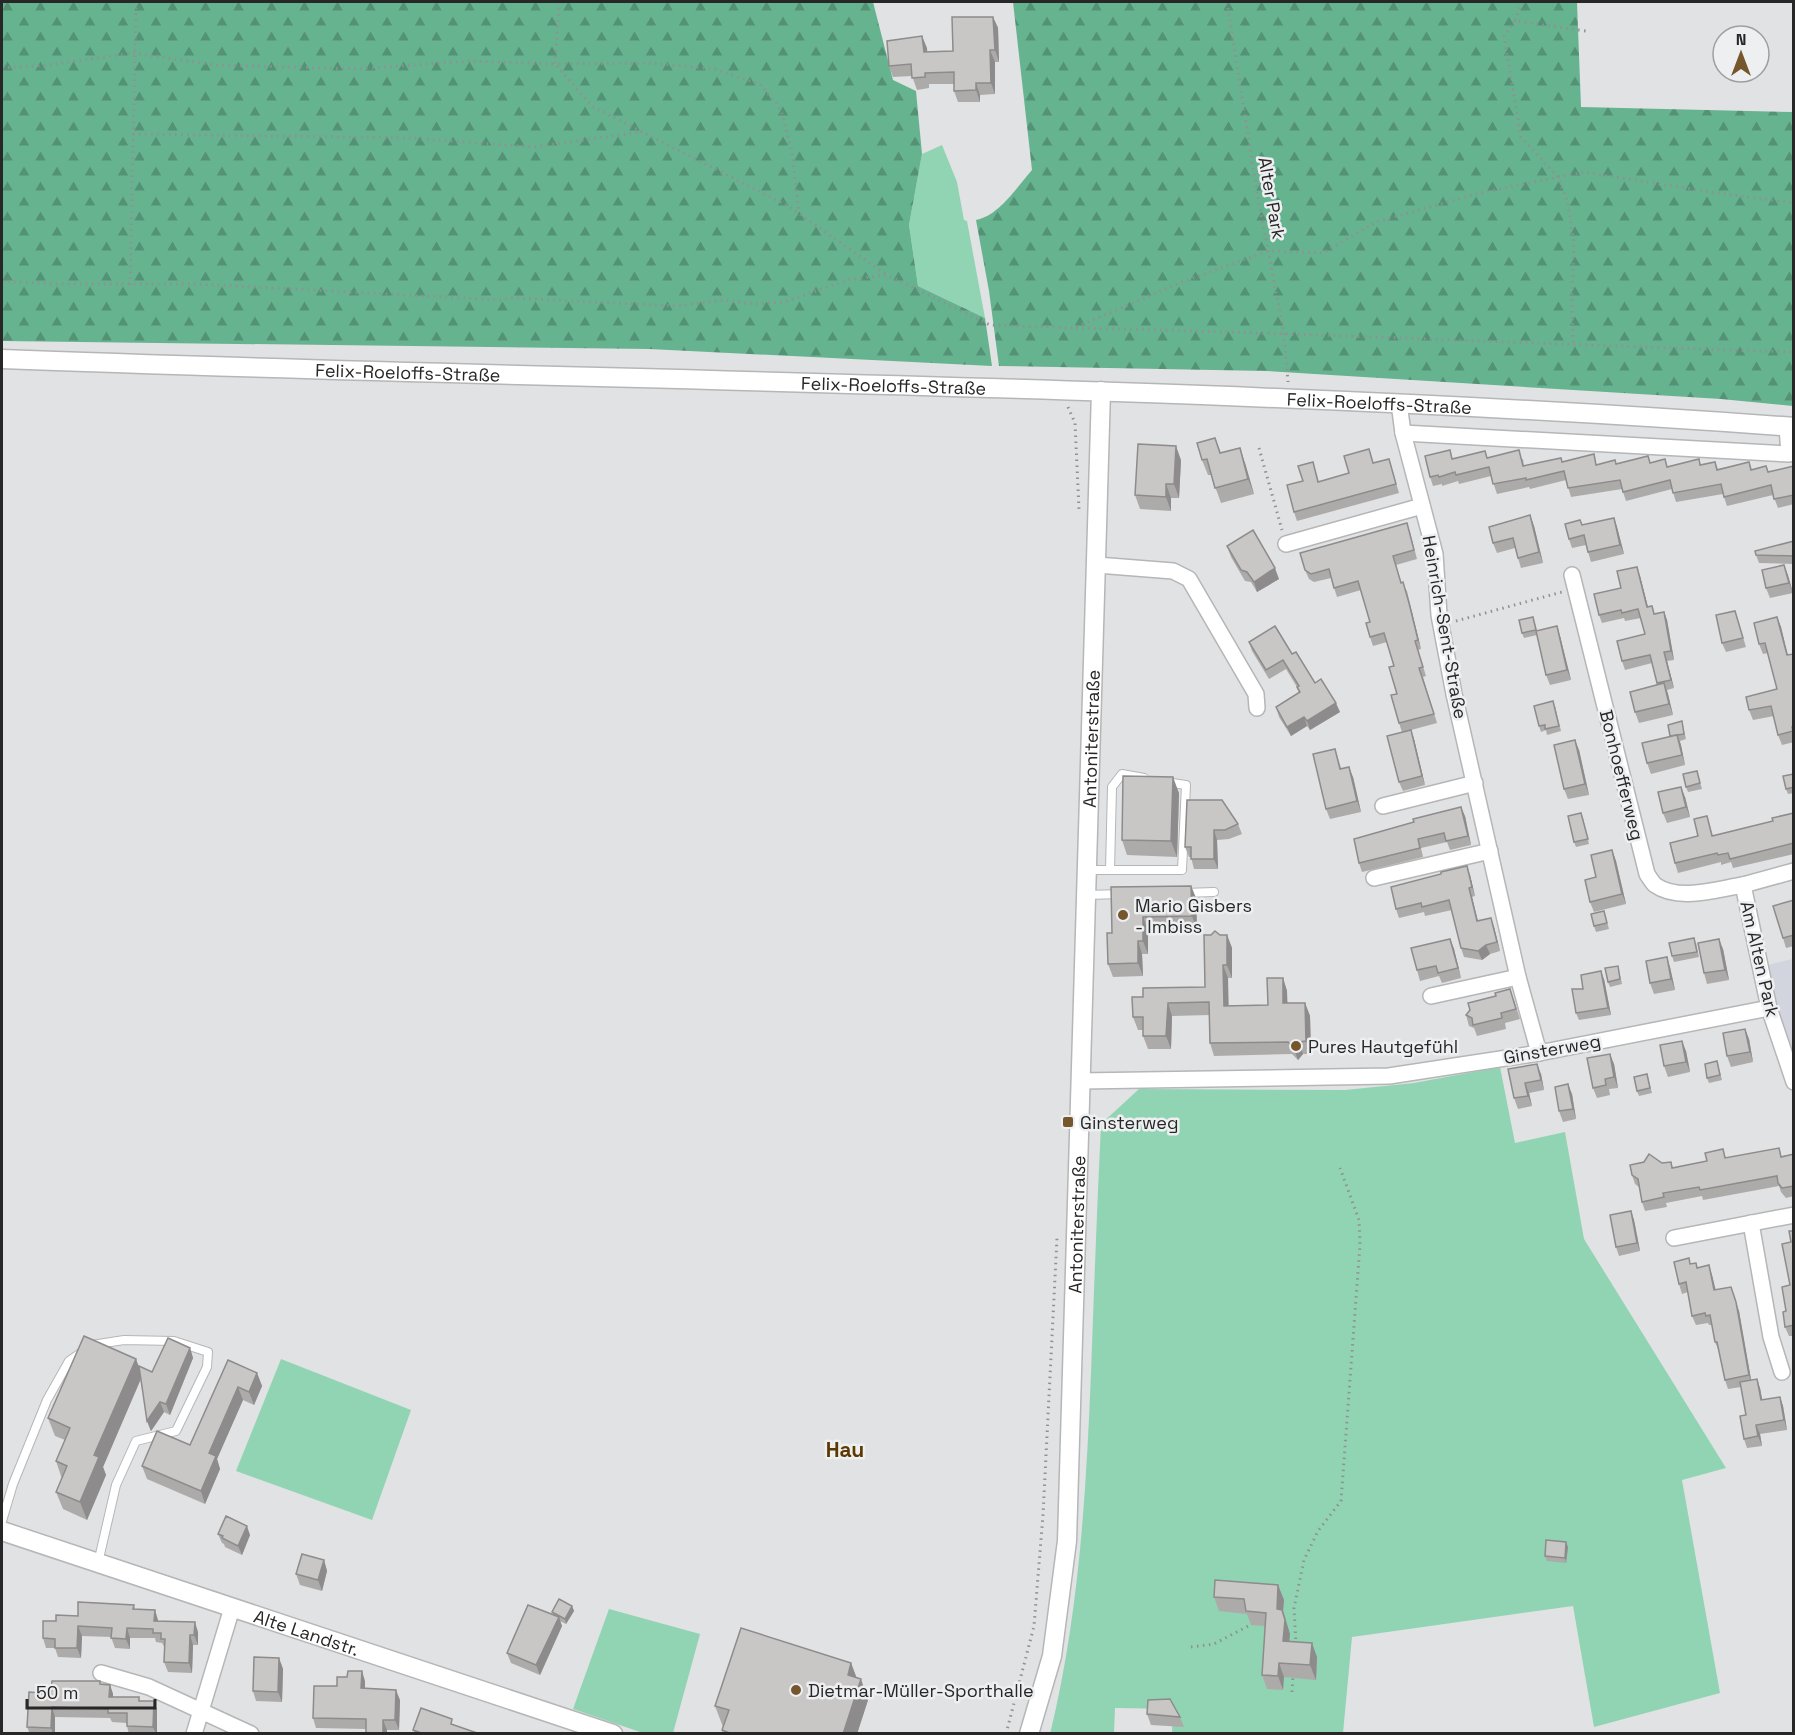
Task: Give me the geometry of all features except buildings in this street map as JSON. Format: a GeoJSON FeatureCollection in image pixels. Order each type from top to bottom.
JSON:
{"type":"FeatureCollection","features":[{"type":"Feature","properties":{"kind":"street","name":"Felix-Roeloffs-Straße"},"geometry":{"type":"LineString","coordinates":[[2,359],[1289,398],[1790,427],[1789,454],[1403,433]]}},
{"type":"Feature","properties":{"kind":"street","name":"Antoniterstraße"},"geometry":{"type":"LineString","coordinates":[[1029,1734],[1052,1656],[1067,1541],[1101,392]]}},
{"type":"Feature","properties":{"kind":"street","name":"Heinrich-Sent-Straße"},"geometry":{"type":"LineString","coordinates":[[1398,403],[1403,433],[1435,554],[1439,615],[1454,694],[1518,977],[1539,1053]]}},
{"type":"Feature","properties":{"kind":"street"},"geometry":{"type":"LineString","coordinates":[[1286,544],[1422,506]]}},
{"type":"Feature","properties":{"kind":"street"},"geometry":{"type":"LineString","coordinates":[[1097,565],[1173,571],[1189,579],[1256,694],[1257,708]]}},
{"type":"Feature","properties":{"kind":"street","name":"Bonhoefferweg"},"geometry":{"type":"LineString","coordinates":[[1574,582],[1647,874],[1654,884],[1673,892],[1690,893],[1743,885]]}},
{"type":"Feature","properties":{"kind":"street"},"geometry":{"type":"LineString","coordinates":[[1383,806],[1475,783]]}},
{"type":"Feature","properties":{"kind":"street"},"geometry":{"type":"LineString","coordinates":[[1374,878],[1490,851]]}},
{"type":"Feature","properties":{"kind":"street","name":"Am Alten Park"},"geometry":{"type":"LineString","coordinates":[[1794,871],[1743,885],[1769,1008],[1794,1082]]}},
{"type":"Feature","properties":{"kind":"street"},"geometry":{"type":"LineString","coordinates":[[1431,996],[1518,977]]}},
{"type":"Feature","properties":{"kind":"street","name":"Ginsterweg"},"geometry":{"type":"LineString","coordinates":[[1080,1081],[1389,1076],[1539,1053],[1769,1008]]}},
{"type":"Feature","properties":{"kind":"street"},"geometry":{"type":"LineString","coordinates":[[1674,1238],[1794,1215]]}},
{"type":"Feature","properties":{"kind":"street"},"geometry":{"type":"LineString","coordinates":[[1751,1223],[1771,1337],[1782,1372]]}},
{"type":"Feature","properties":{"kind":"street","name":"Alte Landstr."},"geometry":{"type":"LineString","coordinates":[[2,1531],[612,1734]]}},
{"type":"Feature","properties":{"kind":"street"},"geometry":{"type":"LineString","coordinates":[[194,1734],[232,1608]]}},
{"type":"Feature","properties":{"kind":"street"},"geometry":{"type":"LineString","coordinates":[[101,1673],[149,1687],[251,1734]]}},
{"type":"Feature","properties":{"kind":"lane"},"geometry":{"type":"LineString","coordinates":[[1087,870],[1110,870],[1182,870],[1186,785],[1122,774],[1112,787],[1110,870]]}},
{"type":"Feature","properties":{"kind":"lane"},"geometry":{"type":"LineString","coordinates":[[1179,893],[1214,892]]}},
{"type":"Feature","properties":{"kind":"lane"},"geometry":{"type":"LineString","coordinates":[[1086,895],[1133,894]]}},
{"type":"Feature","properties":{"kind":"lane"},"geometry":{"type":"LineString","coordinates":[[2,1521],[12,1484],[47,1400],[69,1361],[92,1345],[124,1340],[174,1341],[208,1352],[207,1367],[176,1431],[136,1441],[116,1485],[98,1563]]}},
{"type":"Feature","properties":{"kind":"path"},"geometry":{"type":"LineString","coordinates":[[130,285],[136,2]]}},
{"type":"Feature","properties":{"kind":"path"},"geometry":{"type":"LineString","coordinates":[[559,2],[555,64],[593,107],[788,206],[886,275],[990,326],[1284,333],[1794,352]]}},
{"type":"Feature","properties":{"kind":"path","name":"Alter Park"},"geometry":{"type":"LineString","coordinates":[[1227,2],[1258,198],[1284,333],[1289,398]]}},
{"type":"Feature","properties":{"kind":"path"},"geometry":{"type":"LineString","coordinates":[[1522,2],[1515,21],[1504,36],[1521,137],[1558,177],[1568,203],[1574,244],[1573,345]]}},
{"type":"Feature","properties":{"kind":"path"},"geometry":{"type":"LineString","coordinates":[[1515,21],[1586,31]]}},
{"type":"Feature","properties":{"kind":"path"},"geometry":{"type":"LineString","coordinates":[[2,68],[48,65],[134,53],[215,65],[345,69],[469,61],[555,64],[640,62],[715,69],[761,84],[781,110],[792,152],[799,213]]}},
{"type":"Feature","properties":{"kind":"path"},"geometry":{"type":"LineString","coordinates":[[133,134],[410,138],[532,147],[642,132]]}},
{"type":"Feature","properties":{"kind":"path"},"geometry":{"type":"LineString","coordinates":[[1074,328],[1182,282],[1268,251],[1323,254],[1376,222],[1480,193],[1584,171],[1717,193],[1794,202]]}},
{"type":"Feature","properties":{"kind":"path"},"geometry":{"type":"LineString","coordinates":[[2,281],[56,284],[198,284],[501,300],[510,298],[677,306],[722,300],[756,304],[784,302],[848,280],[886,275]]}},
{"type":"Feature","properties":{"kind":"path"},"geometry":{"type":"LineString","coordinates":[[1068,407],[1075,423],[1079,510]]}},
{"type":"Feature","properties":{"kind":"path"},"geometry":{"type":"LineString","coordinates":[[1259,448],[1286,544]]}},
{"type":"Feature","properties":{"kind":"path"},"geometry":{"type":"LineString","coordinates":[[1439,615],[1457,622],[1574,582]]}},
{"type":"Feature","properties":{"kind":"path"},"geometry":{"type":"LineString","coordinates":[[1295,1651],[1297,1631],[1294,1608],[1304,1560],[1318,1531],[1341,1501],[1360,1245],[1359,1220],[1340,1168]]}},
{"type":"Feature","properties":{"kind":"path"},"geometry":{"type":"LineString","coordinates":[[1006,1734],[1034,1626],[1043,1515],[1057,1234]]}},
{"type":"Feature","properties":{"kind":"path"},"geometry":{"type":"LineString","coordinates":[[1191,1647],[1214,1644],[1250,1624],[1262,1625]]}},
{"type":"Feature","properties":{"kind":"path"},"geometry":{"type":"LineString","coordinates":[[1285,1629],[1297,1631]]}},
{"type":"Feature","properties":{"kind":"path"},"geometry":{"type":"LineString","coordinates":[[1292,1692],[1294,1672]]}},
{"type":"Feature","properties":{"kind":"shaded area"},"geometry":{"type":"Polygon","coordinates":[[[1793,959],[1793,1058],[1768,965],[1793,959]]]}},
{"type":"Feature","properties":{"kind":"green space"},"geometry":{"type":"Polygon","coordinates":[[[2,2],[873,2],[893,80],[916,91],[922,154],[909,225],[918,286],[985,318],[992,366],[649,349],[2,341],[2,2]]]}},
{"type":"Feature","properties":{"kind":"green space"},"geometry":{"type":"Polygon","coordinates":[[[1013,2],[1577,2],[1581,107],[1793,112],[1793,406],[1721,399],[1266,371],[999,366],[976,220],[1000,207],[1032,170],[1013,2]]]}},
{"type":"Feature","properties":{"kind":"green space"},"geometry":{"type":"Polygon","coordinates":[[[942,145],[957,182],[964,220],[967,221],[985,318],[918,286],[909,225],[922,154],[942,145]]]}},
{"type":"Feature","properties":{"kind":"green space"},"geometry":{"type":"Polygon","coordinates":[[[1500,1067],[1515,1143],[1565,1132],[1584,1239],[1726,1468],[1682,1480],[1720,1693],[1594,1727],[1573,1606],[1352,1637],[1343,1733],[1172,1733],[1173,1709],[1115,1708],[1114,1733],[1050,1734],[1068,1645],[1080,1555],[1089,1419],[1101,1124],[1139,1089],[1345,1090],[1414,1083],[1500,1067]]]}},
{"type":"Feature","properties":{"kind":"green space"},"geometry":{"type":"Polygon","coordinates":[[[281,1359],[411,1410],[372,1520],[236,1471],[281,1359]]]}},
{"type":"Feature","properties":{"kind":"green space"},"geometry":{"type":"Polygon","coordinates":[[[609,1609],[700,1634],[673,1733],[643,1733],[573,1709],[609,1609]]]}},
{"type":"Feature","properties":{"kind":"place","name":"Mario Gisbers - Imbiss"},"geometry":{"type":"Point","coordinates":[1123,915]}},
{"type":"Feature","properties":{"kind":"place","name":"Pures Hautgefühl"},"geometry":{"type":"Point","coordinates":[1296,1046]}},
{"type":"Feature","properties":{"kind":"place","name":"Ginsterweg"},"geometry":{"type":"Point","coordinates":[1068,1122]}},
{"type":"Feature","properties":{"kind":"place","name":"Dietmar-Müller-Sporthalle"},"geometry":{"type":"Point","coordinates":[796,1690]}},
{"type":"Feature","properties":{"kind":"district","name":"Hau"},"geometry":{"type":"Point","coordinates":[845,1449]}}]}
